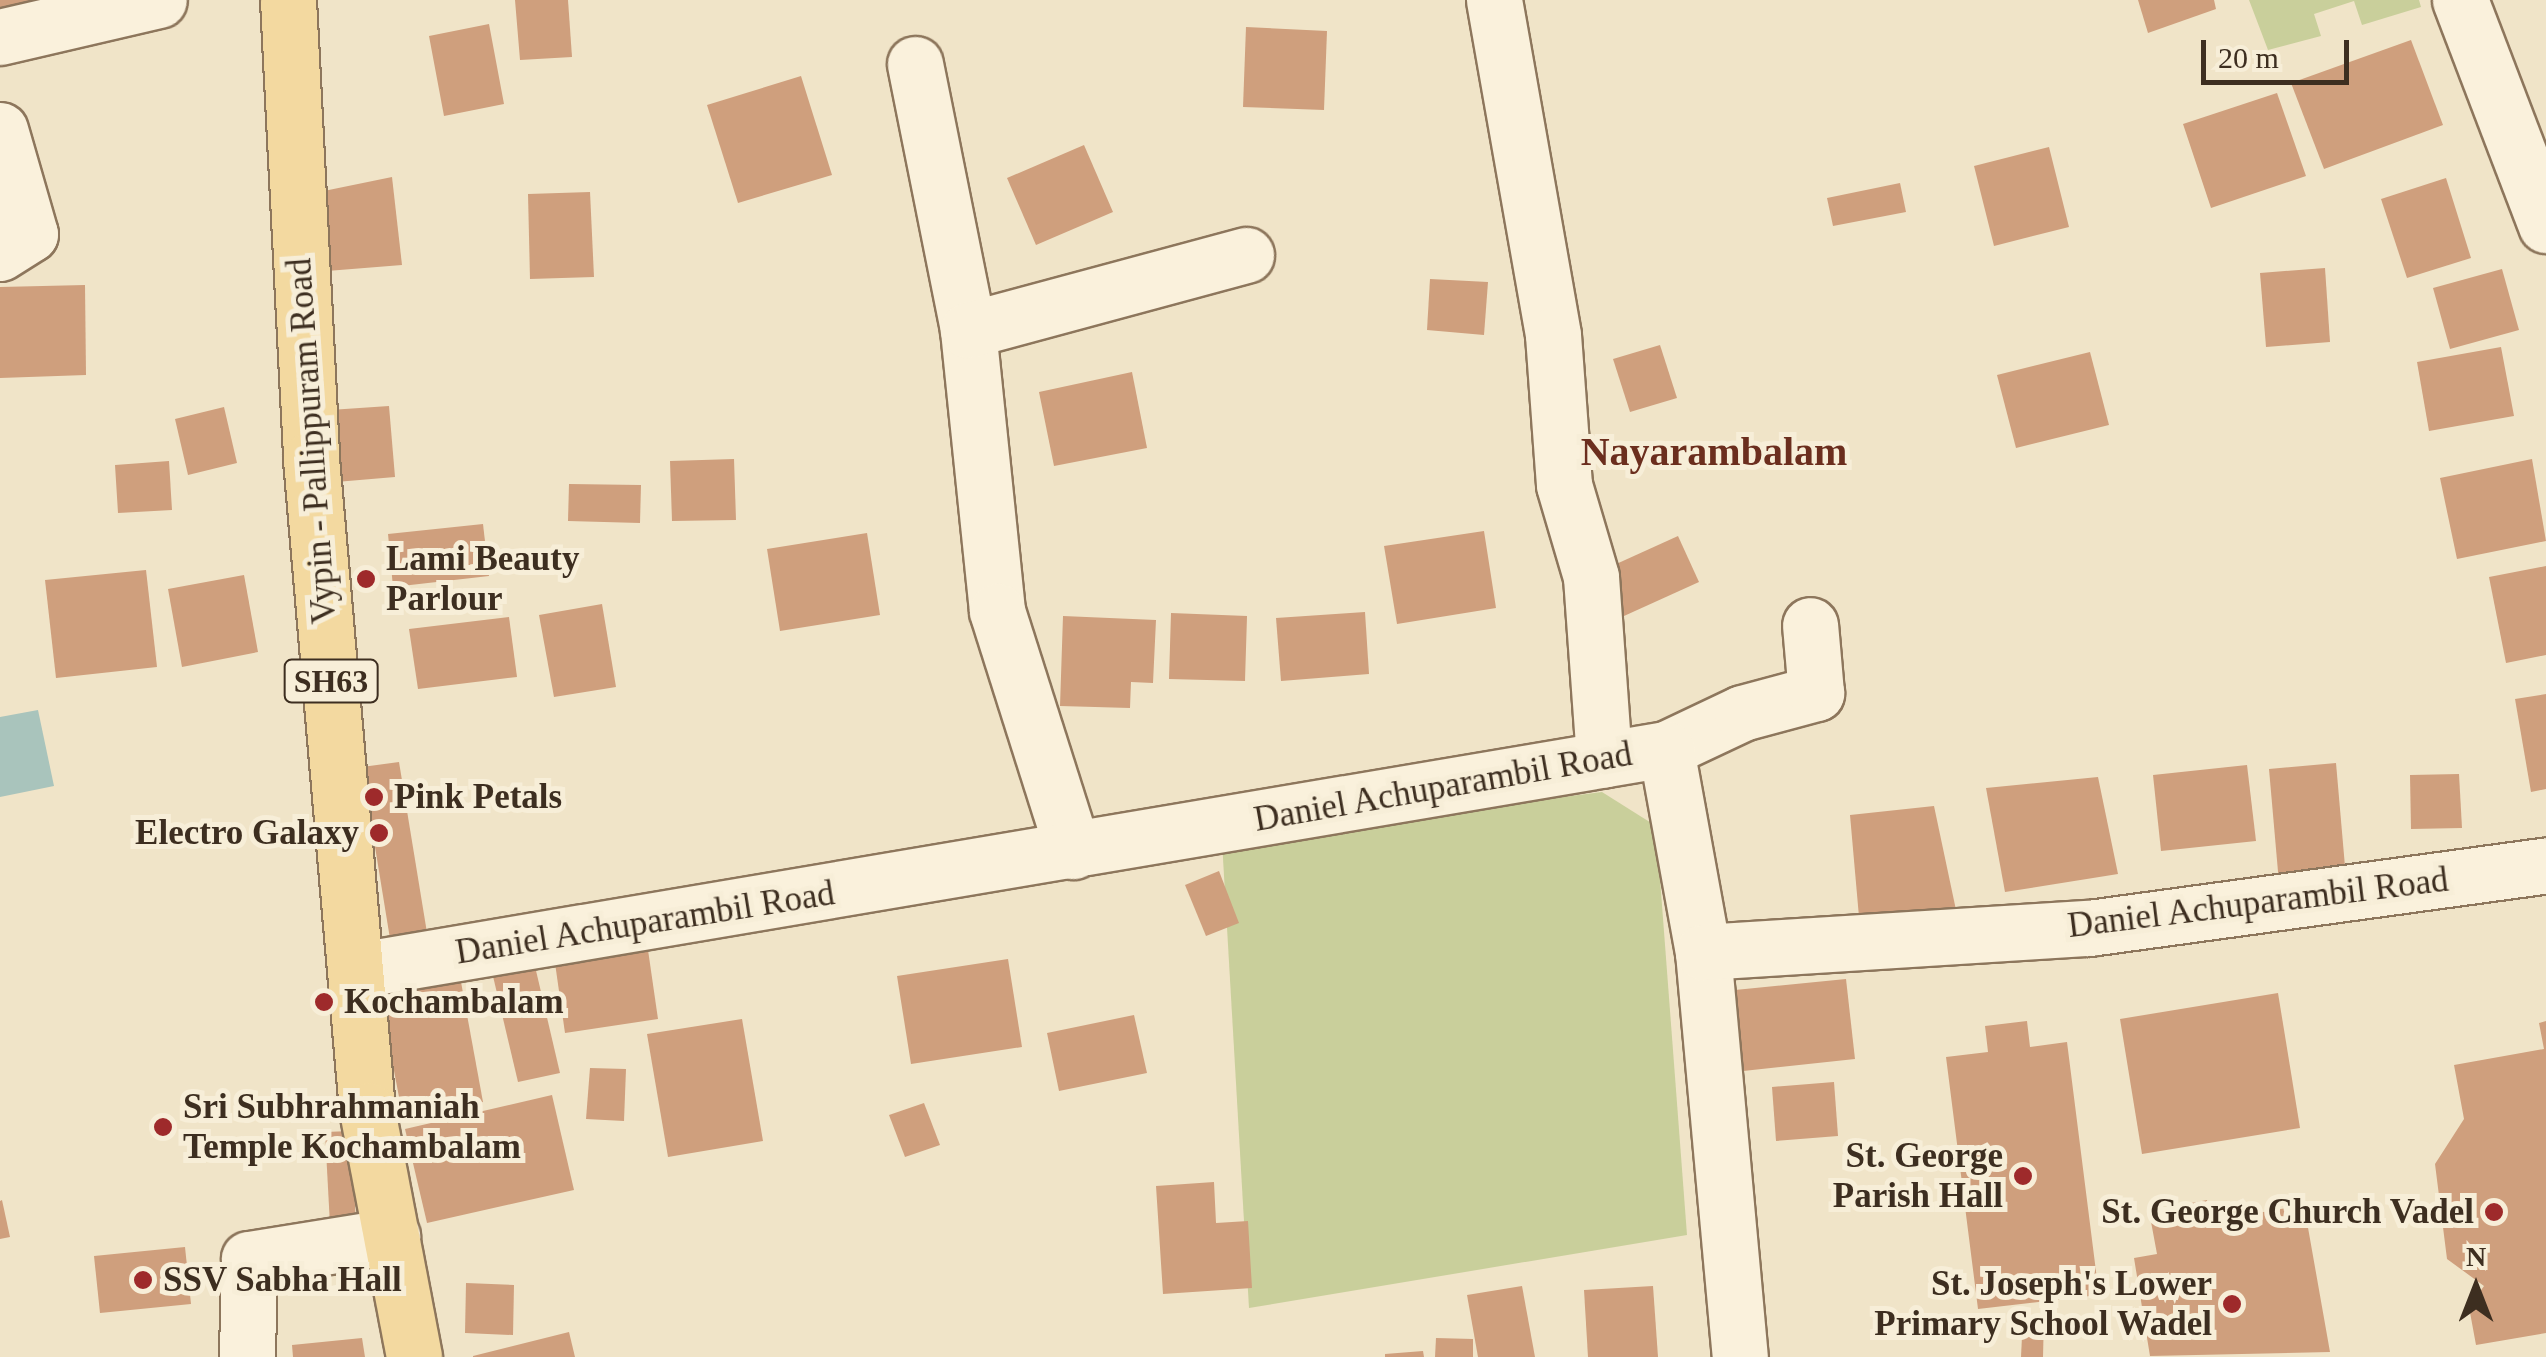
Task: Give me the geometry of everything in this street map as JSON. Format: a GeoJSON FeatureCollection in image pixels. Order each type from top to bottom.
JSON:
{"type":"FeatureCollection","features":[{"type":"Feature","properties":{"kind":"main road","name":"Vypin - Pallippuram Road"},"geometry":{"type":"LineString","coordinates":[[299,1],[312,477],[358,970],[367,1110],[414,1357]]}},
{"type":"Feature","properties":{"kind":"street"},"geometry":{"type":"LineString","coordinates":[[0,36],[159,0]]}},
{"type":"Feature","properties":{"kind":"street"},"geometry":{"type":"LineString","coordinates":[[1494,0],[1553,334],[1564,485],[1592,577],[1604,760]]}},
{"type":"Feature","properties":{"kind":"street"},"geometry":{"type":"LineString","coordinates":[[2460,0],[2546,225]]}},
{"type":"Feature","properties":{"kind":"street"},"geometry":{"type":"LineString","coordinates":[[915,64],[968,330],[997,612],[1073,850]]}},
{"type":"Feature","properties":{"kind":"street"},"geometry":{"type":"LineString","coordinates":[[0,130],[30,234],[0,253]]}},
{"type":"Feature","properties":{"kind":"street"},"geometry":{"type":"LineString","coordinates":[[968,330],[1246,255]]}},
{"type":"Feature","properties":{"kind":"street"},"geometry":{"type":"LineString","coordinates":[[1666,749],[1742,713],[1816,693],[1810,624]]}},
{"type":"Feature","properties":{"kind":"street","name":"Daniel Achuparambil Road"},"geometry":{"type":"LineString","coordinates":[[358,970],[1666,749],[1703,952],[2089,928],[2546,865]]}},
{"type":"Feature","properties":{"kind":"street"},"geometry":{"type":"LineString","coordinates":[[1703,952],[1740,1357]]}},
{"type":"Feature","properties":{"kind":"street"},"geometry":{"type":"LineString","coordinates":[[247,1357],[249,1258],[392,1236]]}},
{"type":"Feature","properties":{"kind":"green space"},"geometry":{"type":"Polygon","coordinates":[[[2249,0],[2419,0],[2421,7],[2362,25],[2354,1],[2314,14],[2321,36],[2268,50],[2249,0]]]}},
{"type":"Feature","properties":{"kind":"green space"},"geometry":{"type":"Polygon","coordinates":[[[1602,792],[1656,826],[1687,1235],[1249,1308],[1222,841],[1602,792]]]}},
{"type":"Feature","properties":{"kind":"water"},"geometry":{"type":"Polygon","coordinates":[[[38,710],[54,786],[0,797],[0,717],[38,710]]]}},
{"type":"Feature","properties":{"kind":"building"},"geometry":{"type":"Polygon","coordinates":[[[0,0],[58,0],[0,18],[0,0]]]}},
{"type":"Feature","properties":{"kind":"building"},"geometry":{"type":"Polygon","coordinates":[[[515,0],[568,0],[572,57],[520,60],[515,0]]]}},
{"type":"Feature","properties":{"kind":"building"},"geometry":{"type":"Polygon","coordinates":[[[2138,0],[2214,0],[2216,9],[2148,33],[2138,0]]]}},
{"type":"Feature","properties":{"kind":"building"},"geometry":{"type":"Polygon","coordinates":[[[489,24],[504,104],[444,116],[429,36],[489,24]]]}},
{"type":"Feature","properties":{"kind":"building"},"geometry":{"type":"Polygon","coordinates":[[[1246,27],[1327,31],[1324,110],[1243,107],[1246,27]]]}},
{"type":"Feature","properties":{"kind":"building"},"geometry":{"type":"Polygon","coordinates":[[[2411,40],[2443,125],[2324,169],[2291,83],[2411,40]]]}},
{"type":"Feature","properties":{"kind":"building"},"geometry":{"type":"Polygon","coordinates":[[[801,76],[832,175],[738,203],[707,105],[801,76]]]}},
{"type":"Feature","properties":{"kind":"building"},"geometry":{"type":"Polygon","coordinates":[[[2277,93],[2306,176],[2211,208],[2183,124],[2277,93]]]}},
{"type":"Feature","properties":{"kind":"building"},"geometry":{"type":"Polygon","coordinates":[[[1084,145],[1113,212],[1036,245],[1007,178],[1084,145]]]}},
{"type":"Feature","properties":{"kind":"building"},"geometry":{"type":"Polygon","coordinates":[[[2049,147],[2069,227],[1994,246],[1974,166],[2049,147]]]}},
{"type":"Feature","properties":{"kind":"building"},"geometry":{"type":"Polygon","coordinates":[[[392,177],[402,265],[327,271],[319,192],[392,177]]]}},
{"type":"Feature","properties":{"kind":"building"},"geometry":{"type":"Polygon","coordinates":[[[2446,178],[2471,258],[2407,278],[2381,199],[2446,178]]]}},
{"type":"Feature","properties":{"kind":"building"},"geometry":{"type":"Polygon","coordinates":[[[1900,183],[1906,212],[1833,226],[1827,198],[1900,183]]]}},
{"type":"Feature","properties":{"kind":"building"},"geometry":{"type":"Polygon","coordinates":[[[590,192],[594,277],[530,279],[528,194],[590,192]]]}},
{"type":"Feature","properties":{"kind":"building"},"geometry":{"type":"Polygon","coordinates":[[[2325,268],[2330,342],[2266,347],[2260,273],[2325,268]]]}},
{"type":"Feature","properties":{"kind":"building"},"geometry":{"type":"Polygon","coordinates":[[[2502,269],[2519,330],[2450,349],[2433,288],[2502,269]]]}},
{"type":"Feature","properties":{"kind":"building"},"geometry":{"type":"Polygon","coordinates":[[[1430,279],[1488,282],[1484,335],[1427,330],[1430,279]]]}},
{"type":"Feature","properties":{"kind":"building"},"geometry":{"type":"Polygon","coordinates":[[[85,285],[86,375],[0,378],[0,287],[85,285]]]}},
{"type":"Feature","properties":{"kind":"building"},"geometry":{"type":"Polygon","coordinates":[[[1660,345],[1677,398],[1630,412],[1613,359],[1660,345]]]}},
{"type":"Feature","properties":{"kind":"building"},"geometry":{"type":"Polygon","coordinates":[[[2501,347],[2514,416],[2429,431],[2417,362],[2501,347]]]}},
{"type":"Feature","properties":{"kind":"building"},"geometry":{"type":"Polygon","coordinates":[[[2090,352],[2109,425],[2016,448],[1997,375],[2090,352]]]}},
{"type":"Feature","properties":{"kind":"building"},"geometry":{"type":"Polygon","coordinates":[[[1132,372],[1147,448],[1054,466],[1039,392],[1132,372]]]}},
{"type":"Feature","properties":{"kind":"building"},"geometry":{"type":"Polygon","coordinates":[[[389,406],[395,477],[336,482],[330,410],[389,406]]]}},
{"type":"Feature","properties":{"kind":"building"},"geometry":{"type":"Polygon","coordinates":[[[224,407],[237,463],[188,475],[175,419],[224,407]]]}},
{"type":"Feature","properties":{"kind":"building"},"geometry":{"type":"Polygon","coordinates":[[[734,459],[736,520],[672,521],[670,461],[734,459]]]}},
{"type":"Feature","properties":{"kind":"building"},"geometry":{"type":"Polygon","coordinates":[[[2532,459],[2546,541],[2457,559],[2440,478],[2532,459]]]}},
{"type":"Feature","properties":{"kind":"building"},"geometry":{"type":"Polygon","coordinates":[[[169,461],[172,510],[118,513],[115,465],[169,461]]]}},
{"type":"Feature","properties":{"kind":"building"},"geometry":{"type":"Polygon","coordinates":[[[569,484],[641,485],[640,523],[568,521],[569,484]]]}},
{"type":"Feature","properties":{"kind":"building"},"geometry":{"type":"Polygon","coordinates":[[[483,524],[489,576],[393,587],[388,534],[483,524]]]}},
{"type":"Feature","properties":{"kind":"building"},"geometry":{"type":"Polygon","coordinates":[[[1484,531],[1496,608],[1397,624],[1384,546],[1484,531]]]}},
{"type":"Feature","properties":{"kind":"building"},"geometry":{"type":"Polygon","coordinates":[[[867,533],[880,615],[780,631],[767,549],[867,533]]]}},
{"type":"Feature","properties":{"kind":"building"},"geometry":{"type":"Polygon","coordinates":[[[1678,536],[1699,582],[1624,616],[1603,570],[1678,536]]]}},
{"type":"Feature","properties":{"kind":"building"},"geometry":{"type":"Polygon","coordinates":[[[2546,566],[2546,655],[2506,663],[2489,577],[2546,566]]]}},
{"type":"Feature","properties":{"kind":"building"},"geometry":{"type":"Polygon","coordinates":[[[146,570],[157,667],[56,678],[45,580],[146,570]]]}},
{"type":"Feature","properties":{"kind":"building"},"geometry":{"type":"Polygon","coordinates":[[[244,575],[258,652],[182,667],[168,589],[244,575]]]}},
{"type":"Feature","properties":{"kind":"building"},"geometry":{"type":"Polygon","coordinates":[[[602,604],[616,687],[554,697],[539,615],[602,604]]]}},
{"type":"Feature","properties":{"kind":"building"},"geometry":{"type":"Polygon","coordinates":[[[1365,612],[1369,674],[1281,681],[1276,618],[1365,612]]]}},
{"type":"Feature","properties":{"kind":"building"},"geometry":{"type":"Polygon","coordinates":[[[1171,613],[1247,616],[1245,681],[1169,679],[1171,613]]]}},
{"type":"Feature","properties":{"kind":"building"},"geometry":{"type":"Polygon","coordinates":[[[1063,616],[1156,620],[1153,683],[1131,682],[1130,708],[1060,706],[1063,616]]]}},
{"type":"Feature","properties":{"kind":"building"},"geometry":{"type":"Polygon","coordinates":[[[509,617],[517,677],[418,689],[409,629],[509,617]]]}},
{"type":"Feature","properties":{"kind":"building"},"geometry":{"type":"Polygon","coordinates":[[[2546,694],[2546,789],[2531,792],[2515,699],[2546,694]]]}},
{"type":"Feature","properties":{"kind":"building"},"geometry":{"type":"Polygon","coordinates":[[[399,762],[429,945],[392,951],[362,767],[399,762]]]}},
{"type":"Feature","properties":{"kind":"building"},"geometry":{"type":"Polygon","coordinates":[[[2336,763],[2346,878],[2279,883],[2269,769],[2336,763]]]}},
{"type":"Feature","properties":{"kind":"building"},"geometry":{"type":"Polygon","coordinates":[[[2247,765],[2256,841],[2161,851],[2153,775],[2247,765]]]}},
{"type":"Feature","properties":{"kind":"building"},"geometry":{"type":"Polygon","coordinates":[[[2459,774],[2462,828],[2411,829],[2410,775],[2459,774]]]}},
{"type":"Feature","properties":{"kind":"building"},"geometry":{"type":"Polygon","coordinates":[[[2098,777],[2118,874],[2005,892],[1986,788],[2098,777]]]}},
{"type":"Feature","properties":{"kind":"building"},"geometry":{"type":"Polygon","coordinates":[[[1934,806],[1956,910],[1859,917],[1850,815],[1934,806]]]}},
{"type":"Feature","properties":{"kind":"building"},"geometry":{"type":"Polygon","coordinates":[[[1219,871],[1239,923],[1206,936],[1185,885],[1219,871]]]}},
{"type":"Feature","properties":{"kind":"building"},"geometry":{"type":"Polygon","coordinates":[[[647,943],[658,1019],[565,1033],[554,956],[647,943]]]}},
{"type":"Feature","properties":{"kind":"building"},"geometry":{"type":"Polygon","coordinates":[[[1008,959],[1022,1047],[911,1064],[897,976],[1008,959]]]}},
{"type":"Feature","properties":{"kind":"building"},"geometry":{"type":"Polygon","coordinates":[[[534,962],[560,1073],[518,1082],[492,972],[534,962]]]}},
{"type":"Feature","properties":{"kind":"building"},"geometry":{"type":"Polygon","coordinates":[[[1846,979],[1855,1059],[1734,1072],[1725,991],[1846,979]]]}},
{"type":"Feature","properties":{"kind":"building"},"geometry":{"type":"Polygon","coordinates":[[[461,982],[483,1102],[403,1118],[380,997],[461,982]]]}},
{"type":"Feature","properties":{"kind":"building"},"geometry":{"type":"Polygon","coordinates":[[[2278,993],[2300,1128],[2142,1154],[2120,1019],[2278,993]]]}},
{"type":"Feature","properties":{"kind":"building"},"geometry":{"type":"Polygon","coordinates":[[[1134,1015],[1147,1073],[1059,1091],[1047,1033],[1134,1015]]]}},
{"type":"Feature","properties":{"kind":"building"},"geometry":{"type":"Polygon","coordinates":[[[742,1019],[763,1141],[668,1157],[647,1034],[742,1019]]]}},
{"type":"Feature","properties":{"kind":"building","name":"St. George Parish Hall"},"geometry":{"type":"Polygon","coordinates":[[[2027,1021],[2030,1047],[2067,1042],[2099,1295],[1978,1309],[1946,1057],[1988,1052],[1985,1026],[2027,1021]]]}},
{"type":"Feature","properties":{"kind":"building","name":"St. George Church Vadel"},"geometry":{"type":"Polygon","coordinates":[[[2546,1021],[2546,1333],[2476,1345],[2469,1307],[2484,1286],[2447,1259],[2435,1164],[2464,1119],[2454,1065],[2544,1049],[2539,1023],[2546,1021]]]}},
{"type":"Feature","properties":{"kind":"building"},"geometry":{"type":"Polygon","coordinates":[[[590,1068],[626,1069],[624,1121],[586,1119],[590,1068]]]}},
{"type":"Feature","properties":{"kind":"building"},"geometry":{"type":"Polygon","coordinates":[[[1834,1082],[1838,1136],[1776,1141],[1772,1087],[1834,1082]]]}},
{"type":"Feature","properties":{"kind":"building"},"geometry":{"type":"Polygon","coordinates":[[[552,1095],[574,1190],[427,1223],[405,1129],[552,1095]]]}},
{"type":"Feature","properties":{"kind":"building"},"geometry":{"type":"Polygon","coordinates":[[[924,1103],[940,1145],[905,1157],[889,1115],[924,1103]]]}},
{"type":"Feature","properties":{"kind":"building"},"geometry":{"type":"Polygon","coordinates":[[[351,1131],[356,1224],[330,1225],[325,1132],[351,1131]]]}},
{"type":"Feature","properties":{"kind":"building"},"geometry":{"type":"Polygon","coordinates":[[[1214,1182],[1216,1223],[1248,1221],[1252,1288],[1163,1294],[1156,1186],[1214,1182]]]}},
{"type":"Feature","properties":{"kind":"building","name":"St. Joseph's Lower Primary School Wadel"},"geometry":{"type":"Polygon","coordinates":[[[2207,1200],[2211,1221],[2304,1205],[2330,1352],[2150,1356],[2134,1258],[2157,1254],[2149,1211],[2207,1200]]]}},
{"type":"Feature","properties":{"kind":"building"},"geometry":{"type":"Polygon","coordinates":[[[0,1201],[10,1237],[0,1239],[0,1201]]]}},
{"type":"Feature","properties":{"kind":"building","name":"SSV Sabha Hall"},"geometry":{"type":"Polygon","coordinates":[[[185,1247],[191,1304],[100,1313],[94,1256],[185,1247]]]}},
{"type":"Feature","properties":{"kind":"building"},"geometry":{"type":"Polygon","coordinates":[[[466,1283],[514,1285],[513,1335],[465,1333],[466,1283]]]}},
{"type":"Feature","properties":{"kind":"building"},"geometry":{"type":"Polygon","coordinates":[[[1522,1286],[1535,1357],[1478,1357],[1467,1295],[1522,1286]]]}},
{"type":"Feature","properties":{"kind":"building"},"geometry":{"type":"Polygon","coordinates":[[[1653,1286],[1658,1357],[1588,1357],[1584,1290],[1653,1286]]]}},
{"type":"Feature","properties":{"kind":"building"},"geometry":{"type":"Polygon","coordinates":[[[2023,1316],[2044,1316],[2043,1357],[2021,1357],[2023,1316]]]}},
{"type":"Feature","properties":{"kind":"building"},"geometry":{"type":"Polygon","coordinates":[[[569,1332],[575,1357],[473,1357],[473,1356],[569,1332]]]}},
{"type":"Feature","properties":{"kind":"building"},"geometry":{"type":"Polygon","coordinates":[[[362,1338],[365,1357],[293,1357],[292,1345],[362,1338]]]}},
{"type":"Feature","properties":{"kind":"building"},"geometry":{"type":"Polygon","coordinates":[[[1436,1338],[1473,1339],[1473,1357],[1435,1357],[1436,1338]]]}},
{"type":"Feature","properties":{"kind":"building"},"geometry":{"type":"Polygon","coordinates":[[[1423,1351],[1424,1357],[1385,1357],[1385,1354],[1423,1351]]]}},
{"type":"Feature","properties":{"kind":"place","name":"Lami Beauty Parlour"},"geometry":{"type":"Point","coordinates":[366,579]}},
{"type":"Feature","properties":{"kind":"place","name":"Pink Petals"},"geometry":{"type":"Point","coordinates":[374,797]}},
{"type":"Feature","properties":{"kind":"place","name":"Electro Galaxy"},"geometry":{"type":"Point","coordinates":[379,833]}},
{"type":"Feature","properties":{"kind":"place","name":"Kochambalam"},"geometry":{"type":"Point","coordinates":[324,1002]}},
{"type":"Feature","properties":{"kind":"place","name":"Sri Subhrahmaniah Temple Kochambalam"},"geometry":{"type":"Point","coordinates":[163,1127]}},
{"type":"Feature","properties":{"kind":"place","name":"St. George Parish Hall"},"geometry":{"type":"Point","coordinates":[2023,1176]}},
{"type":"Feature","properties":{"kind":"place","name":"St. George Church Vadel"},"geometry":{"type":"Point","coordinates":[2494,1212]}},
{"type":"Feature","properties":{"kind":"place","name":"SSV Sabha Hall"},"geometry":{"type":"Point","coordinates":[143,1280]}},
{"type":"Feature","properties":{"kind":"place","name":"St. Joseph's Lower Primary School Wadel"},"geometry":{"type":"Point","coordinates":[2232,1304]}},
{"type":"Feature","properties":{"kind":"district","name":"Nayarambalam"},"geometry":{"type":"Point","coordinates":[1714,452]}}]}
